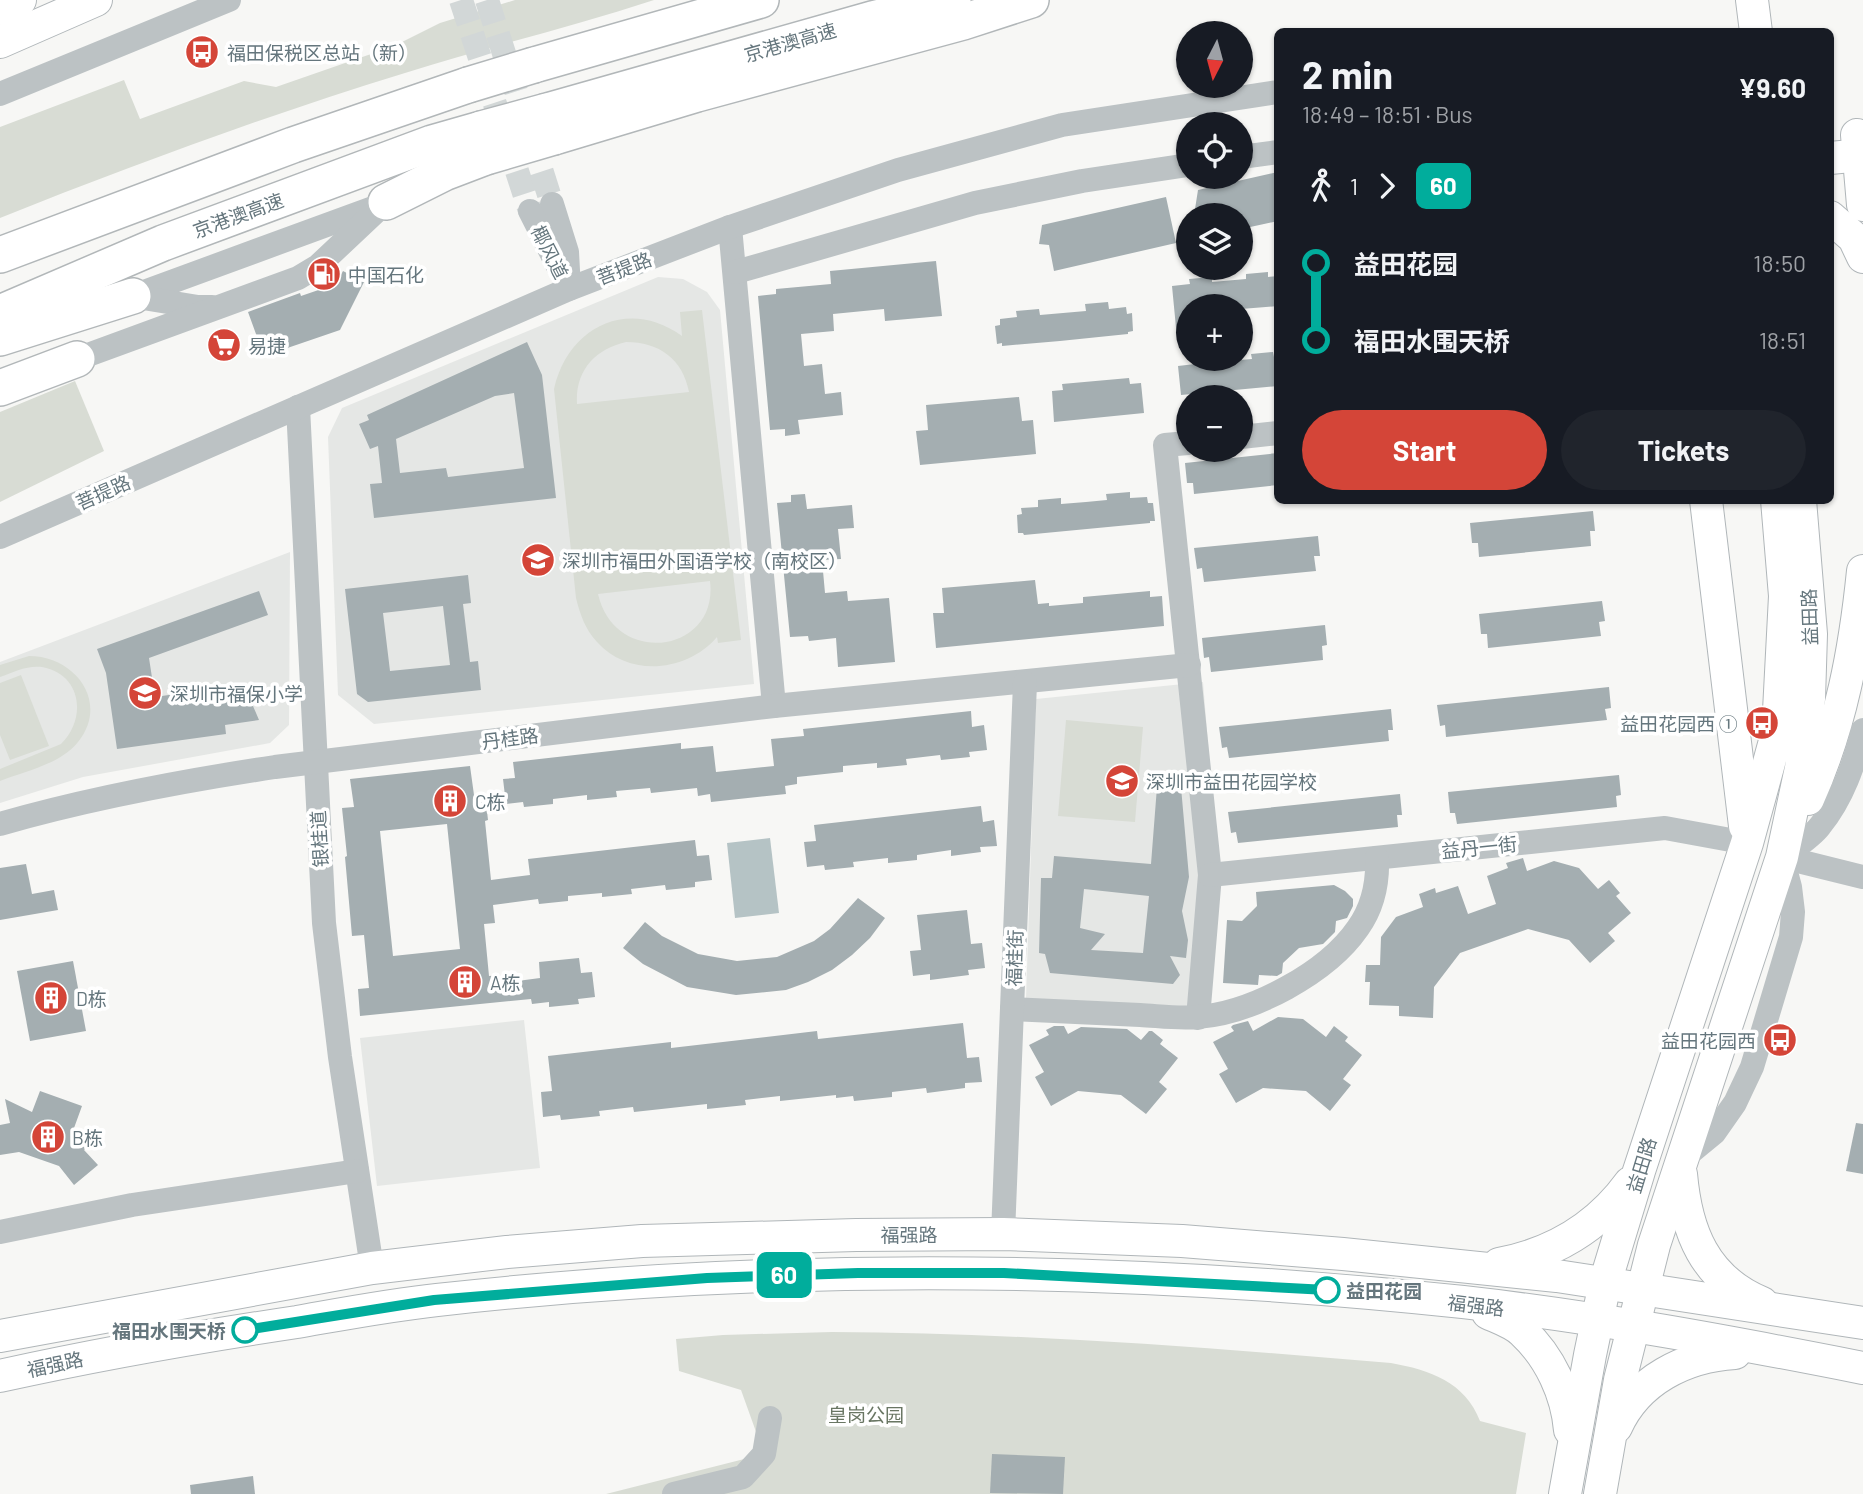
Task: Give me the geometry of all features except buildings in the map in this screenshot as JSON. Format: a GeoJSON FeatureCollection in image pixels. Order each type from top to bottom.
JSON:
{"type":"FeatureCollection","features":[{"type":"Feature","properties":{"kind":"highway"},"geometry":{"type":"LineString","coordinates":[[638,35],[715,0]]}},
{"type":"Feature","properties":{"kind":"highway"},"geometry":{"type":"LineString","coordinates":[[0,255],[293,145],[468,85],[761,0]]}},
{"type":"Feature","properties":{"kind":"highway","name":"京港澳高速"},"geometry":{"type":"LineString","coordinates":[[550,124],[872,19],[953,0]]}},
{"type":"Feature","properties":{"kind":"highway"},"geometry":{"type":"LineString","coordinates":[[386,202],[444,173],[484,143],[550,124],[697,94],[963,22],[1031,0]]}},
{"type":"Feature","properties":{"kind":"highway","name":"京港澳高速"},"geometry":{"type":"LineString","coordinates":[[0,313],[163,243],[432,143],[484,143]]}},
{"type":"Feature","properties":{"kind":"highway"},"geometry":{"type":"LineString","coordinates":[[0,338],[133,296]]}},
{"type":"Feature","properties":{"kind":"highway"},"geometry":{"type":"LineString","coordinates":[[0,388],[78,359]]}},
{"type":"Feature","properties":{"kind":"main road"},"geometry":{"type":"LineString","coordinates":[[0,9],[20,0]]}},
{"type":"Feature","properties":{"kind":"main road"},"geometry":{"type":"LineString","coordinates":[[0,43],[96,0]]}},
{"type":"Feature","properties":{"kind":"main road"},"geometry":{"type":"LineString","coordinates":[[1731,0],[1734,28]]}},
{"type":"Feature","properties":{"kind":"main road"},"geometry":{"type":"LineString","coordinates":[[1752,0],[1756,28]]}},
{"type":"Feature","properties":{"kind":"main road"},"geometry":{"type":"LineString","coordinates":[[1851,146],[1863,205]]}},
{"type":"Feature","properties":{"kind":"main road"},"geometry":{"type":"LineString","coordinates":[[1834,220],[1854,237],[1863,257]]}},
{"type":"Feature","properties":{"kind":"main road","name":"益田路"},"geometry":{"type":"LineString","coordinates":[[1706,504],[1747,843]]}},
{"type":"Feature","properties":{"kind":"main road","name":"益田路"},"geometry":{"type":"LineString","coordinates":[[1565,1494],[1605,1283],[1747,843],[1778,730],[1785,596],[1777,504]]}},
{"type":"Feature","properties":{"kind":"main road","name":"益田路"},"geometry":{"type":"LineString","coordinates":[[1600,1494],[1620,1380],[1643,1290],[1680,1161],[1782,857],[1801,768],[1809,699],[1811,634],[1800,504]]}},
{"type":"Feature","properties":{"kind":"main road","name":"益田路"},"geometry":{"type":"LineString","coordinates":[[1782,857],[1821,769],[1840,709],[1857,631],[1863,571]]}},
{"type":"Feature","properties":{"kind":"main road"},"geometry":{"type":"LineString","coordinates":[[1680,1161],[1689,1226],[1701,1252],[1720,1275],[1739,1291],[1759,1302],[1786,1311]]}},
{"type":"Feature","properties":{"kind":"main road"},"geometry":{"type":"LineString","coordinates":[[1477,1268],[1540,1252],[1572,1237],[1592,1225],[1618,1200],[1639,1171]]}},
{"type":"Feature","properties":{"kind":"main road","name":"福强路"},"geometry":{"type":"LineString","coordinates":[[0,1336],[372,1268],[507,1252],[642,1241],[856,1235],[1003,1234],[1182,1241],[1477,1268],[1605,1283],[1863,1323]]}},
{"type":"Feature","properties":{"kind":"main road","name":"福强路"},"geometry":{"type":"LineString","coordinates":[[0,1376],[107,1352],[434,1300],[707,1278],[858,1273],[1004,1273],[1205,1282],[1466,1303],[1776,1350],[1863,1368]]}},
{"type":"Feature","properties":{"kind":"main road"},"geometry":{"type":"LineString","coordinates":[[1466,1303],[1521,1330],[1544,1357],[1560,1385],[1569,1416],[1572,1456]]}},
{"type":"Feature","properties":{"kind":"main road"},"geometry":{"type":"LineString","coordinates":[[1608,1444],[1623,1412],[1641,1391],[1663,1373],[1692,1360],[1727,1353],[1776,1350]]}},
{"type":"Feature","properties":{"kind":"street"},"geometry":{"type":"LineString","coordinates":[[0,94],[229,0]]}},
{"type":"Feature","properties":{"kind":"street","name":"菩提路"},"geometry":{"type":"LineString","coordinates":[[0,537],[569,289],[730,228],[898,170],[1062,125],[1274,93]]}},
{"type":"Feature","properties":{"kind":"street"},"geometry":{"type":"LineString","coordinates":[[1253,155],[1274,153]]}},
{"type":"Feature","properties":{"kind":"street"},"geometry":{"type":"LineString","coordinates":[[736,272],[975,203],[1082,181],[1176,167]]}},
{"type":"Feature","properties":{"kind":"street"},"geometry":{"type":"LineString","coordinates":[[133,296],[386,202]]}},
{"type":"Feature","properties":{"kind":"street"},"geometry":{"type":"LineString","coordinates":[[78,359],[306,274],[386,202]]}},
{"type":"Feature","properties":{"kind":"street","name":"椰风道"},"geometry":{"type":"LineString","coordinates":[[541,208],[568,252],[569,289]]}},
{"type":"Feature","properties":{"kind":"street"},"geometry":{"type":"LineString","coordinates":[[730,228],[774,706]]}},
{"type":"Feature","properties":{"kind":"street"},"geometry":{"type":"LineString","coordinates":[[133,296],[198,307],[219,307]]}},
{"type":"Feature","properties":{"kind":"street","name":"银桂道"},"geometry":{"type":"LineString","coordinates":[[298,407],[319,863],[329,977],[372,1268]]}},
{"type":"Feature","properties":{"kind":"street"},"geometry":{"type":"LineString","coordinates":[[1253,436],[1274,433]]}},
{"type":"Feature","properties":{"kind":"street"},"geometry":{"type":"LineString","coordinates":[[1177,462],[1189,665],[1210,875],[1198,1017]]}},
{"type":"Feature","properties":{"kind":"street","name":"丹桂路"},"geometry":{"type":"LineString","coordinates":[[0,824],[110,796],[199,778],[316,762],[774,706],[1189,665]]}},
{"type":"Feature","properties":{"kind":"street","name":"福桂街"},"geometry":{"type":"LineString","coordinates":[[1003,1234],[1025,683]]}},
{"type":"Feature","properties":{"kind":"street"},"geometry":{"type":"LineString","coordinates":[[1782,857],[1819,827],[1827,816],[1855,761],[1863,730]]}},
{"type":"Feature","properties":{"kind":"street","name":"益丹一街"},"geometry":{"type":"LineString","coordinates":[[1210,875],[1665,828],[1747,843]]}},
{"type":"Feature","properties":{"kind":"street"},"geometry":{"type":"LineString","coordinates":[[1782,857],[1863,877]]}},
{"type":"Feature","properties":{"kind":"street"},"geometry":{"type":"LineString","coordinates":[[1012,1009],[1198,1017],[1241,1009],[1302,979],[1332,956],[1358,929],[1372,900],[1377,880],[1377,858]]}},
{"type":"Feature","properties":{"kind":"street"},"geometry":{"type":"LineString","coordinates":[[0,1232],[132,1205],[357,1171]]}},
{"type":"Feature","properties":{"kind":"street"},"geometry":{"type":"LineString","coordinates":[[674,1494],[743,1477],[764,1454],[771,1418]]}},
{"type":"Feature","properties":{"kind":"shaded area","name":"深圳市福田外国语学校（南校区）"},"geometry":{"type":"Polygon","coordinates":[[[658,277],[683,279],[707,292],[720,310],[754,684],[374,724],[338,695],[328,437],[342,408],[658,277]]]}},
{"type":"Feature","properties":{"kind":"shaded area","name":"深圳市福保小学"},"geometry":{"type":"Polygon","coordinates":[[[290,552],[289,725],[270,743],[83,777],[0,803],[0,662],[290,552]]]}},
{"type":"Feature","properties":{"kind":"shaded area","name":"深圳市益田花园学校"},"geometry":{"type":"Polygon","coordinates":[[[1203,682],[1218,863],[1207,1008],[1026,999],[1036,699],[1203,682]]]}},
{"type":"Feature","properties":{"kind":"shaded area"},"geometry":{"type":"Polygon","coordinates":[[[770,838],[779,913],[735,918],[727,843],[770,838]]]}},
{"type":"Feature","properties":{"kind":"shaded area"},"geometry":{"type":"Polygon","coordinates":[[[524,1020],[540,1168],[377,1186],[360,1038],[524,1020]]]}},
{"type":"Feature","properties":{"kind":"green space"},"geometry":{"type":"Polygon","coordinates":[[[515,0],[654,0],[436,64],[252,123],[0,218],[0,127],[124,80],[140,119],[244,81],[276,87],[394,46],[440,23],[515,0]]]}},
{"type":"Feature","properties":{"kind":"green space"},"geometry":{"type":"Polygon","coordinates":[[[702,310],[741,640],[718,643],[717,637],[705,649],[690,658],[658,666],[641,665],[610,654],[593,637],[579,610],[554,389],[561,367],[572,349],[586,335],[621,319],[641,319],[662,325],[682,336],[680,312],[702,310]],[[626,342],[605,350],[589,363],[579,381],[577,404],[689,392],[681,370],[668,355],[649,345],[626,342]],[[710,581],[598,594],[608,618],[624,633],[643,641],[664,642],[683,636],[699,624],[708,605],[710,581]]]}},
{"type":"Feature","properties":{"kind":"green space"},"geometry":{"type":"Polygon","coordinates":[[[75,381],[104,451],[0,502],[0,412],[75,381]]]}},
{"type":"Feature","properties":{"kind":"green space"},"geometry":{"type":"Polygon","coordinates":[[[29,656],[46,658],[61,664],[83,684],[89,697],[87,727],[78,742],[62,756],[0,781],[0,769],[61,744],[75,722],[77,710],[72,688],[66,678],[55,671],[31,667],[0,677],[0,665],[29,656]]]}},
{"type":"Feature","properties":{"kind":"green space"},"geometry":{"type":"Polygon","coordinates":[[[21,675],[49,746],[10,760],[0,735],[0,683],[21,675]]]}},
{"type":"Feature","properties":{"kind":"green space"},"geometry":{"type":"Polygon","coordinates":[[[1066,720],[1143,727],[1135,822],[1058,816],[1066,720]]]}},
{"type":"Feature","properties":{"kind":"green space","name":"皇岗公园"},"geometry":{"type":"Polygon","coordinates":[[[832,1332],[972,1335],[1181,1346],[1405,1366],[1432,1374],[1456,1387],[1465,1396],[1480,1421],[1526,1433],[1516,1494],[606,1494],[764,1454],[741,1390],[679,1371],[676,1339],[832,1332]]]}},
{"type":"Feature","properties":{"kind":"tunnel"},"geometry":{"type":"LineString","coordinates":[[461,0],[530,211]]}},
{"type":"Feature","properties":{"kind":"tunnel"},"geometry":{"type":"LineString","coordinates":[[487,0],[552,204]]}},
{"type":"Feature","properties":{"kind":"bus line","name":"60"},"geometry":{"type":"LineString","coordinates":[[245,1330],[434,1300],[707,1278],[858,1273],[1004,1273],[1178,1280],[1327,1290]]}},
{"type":"Feature","properties":{"kind":"place","name":"福田保税区总站（新）"},"geometry":{"type":"Point","coordinates":[202,52]}},
{"type":"Feature","properties":{"kind":"place","name":"中国石化"},"geometry":{"type":"Point","coordinates":[324,274]}},
{"type":"Feature","properties":{"kind":"place","name":"易捷"},"geometry":{"type":"Point","coordinates":[224,345]}},
{"type":"Feature","properties":{"kind":"place","name":"深圳市福田外国语学校（南校区）"},"geometry":{"type":"Point","coordinates":[538,560]}},
{"type":"Feature","properties":{"kind":"place","name":"深圳市福保小学"},"geometry":{"type":"Point","coordinates":[145,693]}},
{"type":"Feature","properties":{"kind":"place","name":"益田花园西 ①"},"geometry":{"type":"Point","coordinates":[1762,723]}},
{"type":"Feature","properties":{"kind":"place","name":"深圳市益田花园学校"},"geometry":{"type":"Point","coordinates":[1122,781]}},
{"type":"Feature","properties":{"kind":"place","name":"C栋"},"geometry":{"type":"Point","coordinates":[450,801]}},
{"type":"Feature","properties":{"kind":"place","name":"A栋"},"geometry":{"type":"Point","coordinates":[465,982]}},
{"type":"Feature","properties":{"kind":"place","name":"D栋"},"geometry":{"type":"Point","coordinates":[51,998]}},
{"type":"Feature","properties":{"kind":"place","name":"益田花园西"},"geometry":{"type":"Point","coordinates":[1780,1040]}},
{"type":"Feature","properties":{"kind":"place","name":"B栋"},"geometry":{"type":"Point","coordinates":[48,1137]}},
{"type":"Feature","properties":{"kind":"place","name":"益田花园"},"geometry":{"type":"Point","coordinates":[1327,1290]}},
{"type":"Feature","properties":{"kind":"place","name":"福田水围天桥"},"geometry":{"type":"Point","coordinates":[245,1330]}}]}
